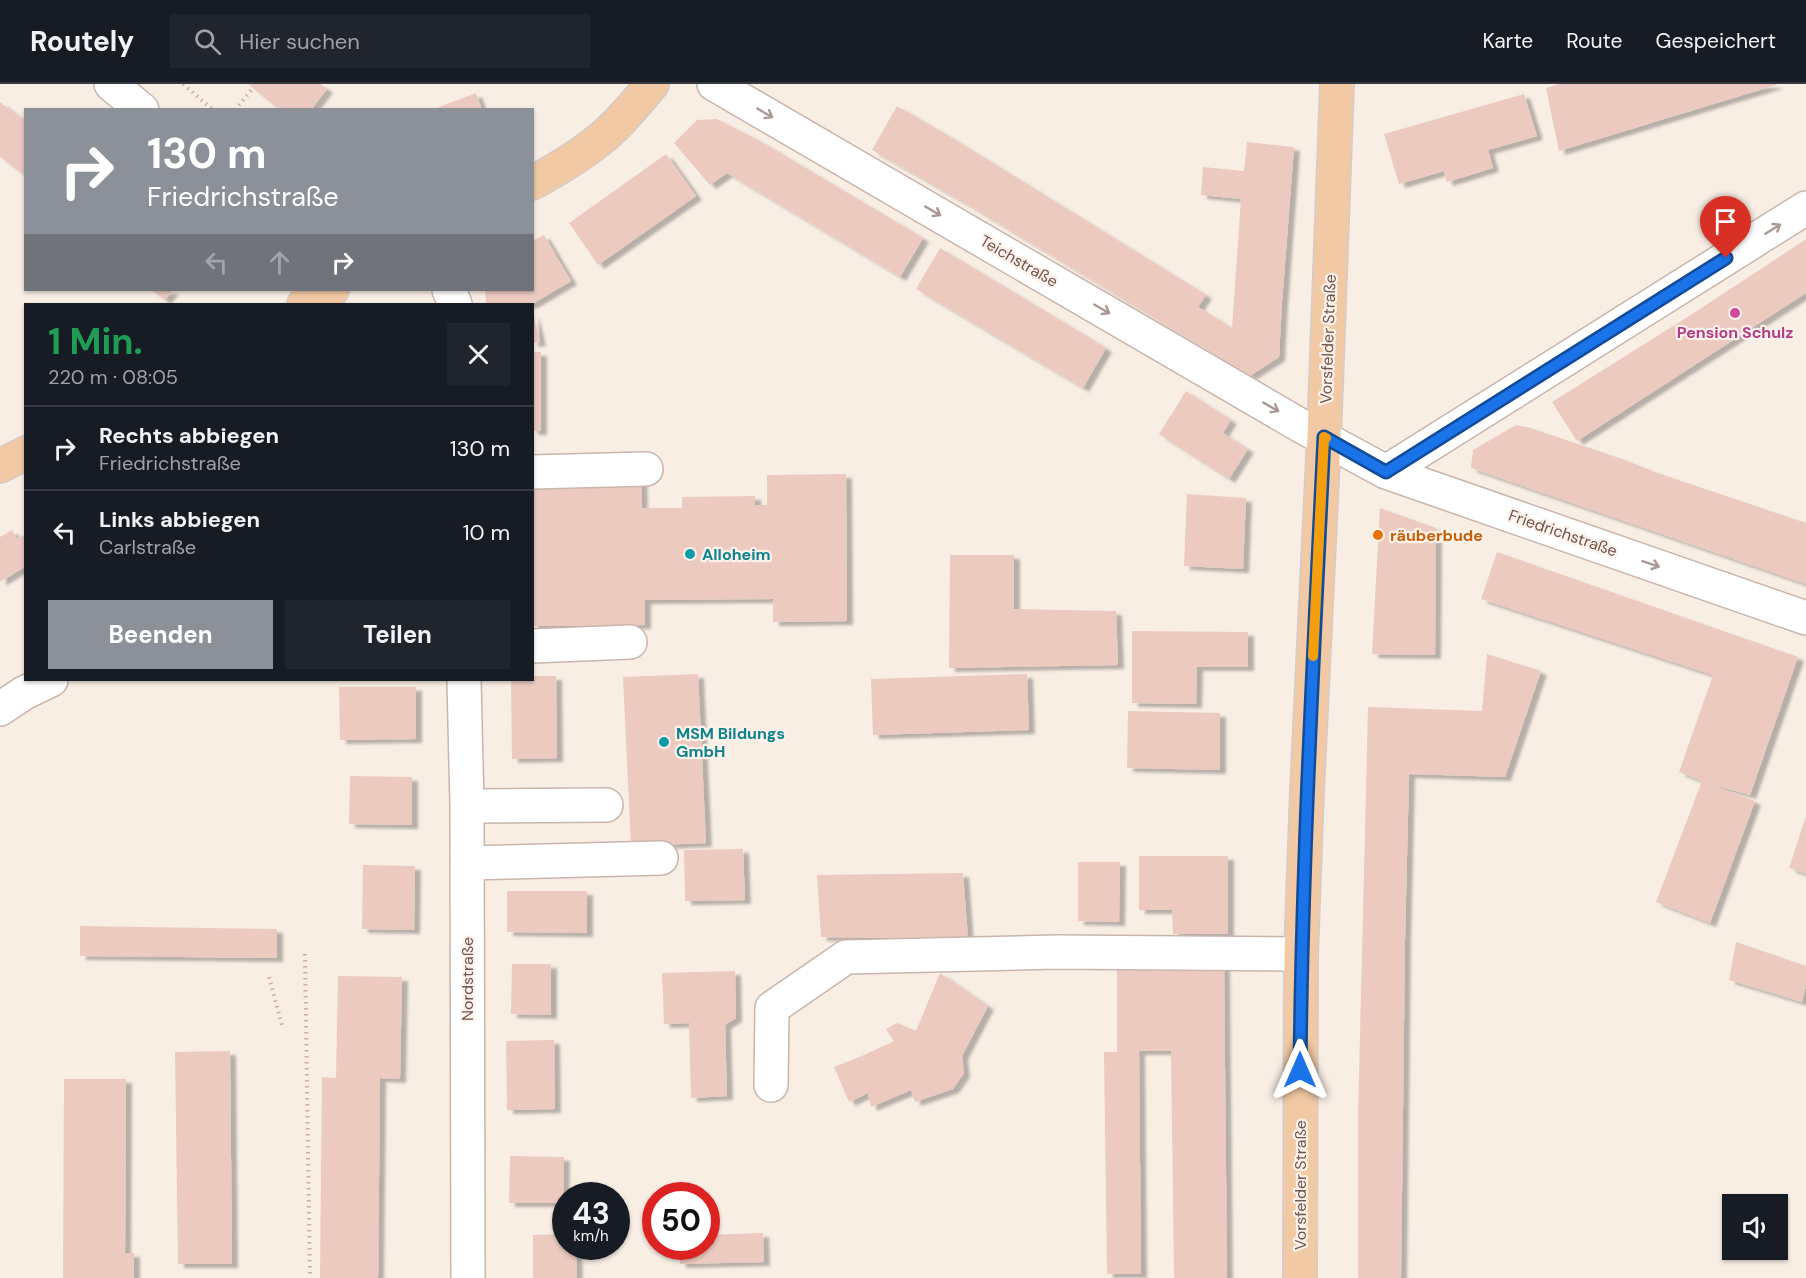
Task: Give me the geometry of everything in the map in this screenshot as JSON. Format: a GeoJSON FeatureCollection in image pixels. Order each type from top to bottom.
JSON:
{"type":"FeatureCollection","features":[{"type":"Feature","properties":{"kind":"main road"},"geometry":{"type":"LineString","coordinates":[[534,182],[563,166],[604,136],[652,84]]}},
{"type":"Feature","properties":{"kind":"main road","name":"Vorsfelder Straße"},"geometry":{"type":"LineString","coordinates":[[1300,1278],[1301,954],[1337,84]]}},
{"type":"Feature","properties":{"kind":"main road"},"geometry":{"type":"LineString","coordinates":[[0,466],[24,454]]}},
{"type":"Feature","properties":{"kind":"street"},"geometry":{"type":"LineString","coordinates":[[111,84],[140,108]]}},
{"type":"Feature","properties":{"kind":"street","name":"Teichstraße"},"geometry":{"type":"LineString","coordinates":[[714,84],[1324,437]]}},
{"type":"Feature","properties":{"kind":"street"},"geometry":{"type":"LineString","coordinates":[[1386,472],[1806,208]]}},
{"type":"Feature","properties":{"kind":"street","name":"Friedrichstraße"},"geometry":{"type":"LineString","coordinates":[[1324,437],[1386,472],[1806,618]]}},
{"type":"Feature","properties":{"kind":"street"},"geometry":{"type":"LineString","coordinates":[[534,472],[646,469]]}},
{"type":"Feature","properties":{"kind":"street"},"geometry":{"type":"LineString","coordinates":[[534,646],[630,642]]}},
{"type":"Feature","properties":{"kind":"street"},"geometry":{"type":"LineString","coordinates":[[0,709],[24,693],[49,681]]}},
{"type":"Feature","properties":{"kind":"street","name":"Nordstraße"},"geometry":{"type":"LineString","coordinates":[[464,681],[467,806],[468,1278]]}},
{"type":"Feature","properties":{"kind":"street"},"geometry":{"type":"LineString","coordinates":[[467,806],[606,805]]}},
{"type":"Feature","properties":{"kind":"street"},"geometry":{"type":"LineString","coordinates":[[466,863],[661,858]]}},
{"type":"Feature","properties":{"kind":"street"},"geometry":{"type":"LineString","coordinates":[[771,1085],[772,1008],[846,957],[1057,952],[1301,954]]}},
{"type":"Feature","properties":{"kind":"path"},"geometry":{"type":"LineString","coordinates":[[183,84],[211,108]]}},
{"type":"Feature","properties":{"kind":"path"},"geometry":{"type":"LineString","coordinates":[[237,108],[253,88]]}},
{"type":"Feature","properties":{"kind":"path"},"geometry":{"type":"LineString","coordinates":[[305,954],[310,1278]]}},
{"type":"Feature","properties":{"kind":"path"},"geometry":{"type":"LineString","coordinates":[[269,977],[283,1029]]}},
{"type":"Feature","properties":{"kind":"building"},"geometry":{"type":"Polygon","coordinates":[[[248,84],[320,84],[327,89],[313,108],[278,108],[248,84]]]}},
{"type":"Feature","properties":{"kind":"building"},"geometry":{"type":"Polygon","coordinates":[[[1559,84],[1776,85],[1559,151],[1546,88],[1559,84]]]}},
{"type":"Feature","properties":{"kind":"building"},"geometry":{"type":"Polygon","coordinates":[[[476,93],[481,108],[437,108],[476,93]]]}},
{"type":"Feature","properties":{"kind":"building"},"geometry":{"type":"Polygon","coordinates":[[[1524,94],[1537,136],[1488,150],[1493,168],[1447,182],[1444,171],[1399,184],[1384,134],[1524,94]]]}},
{"type":"Feature","properties":{"kind":"building"},"geometry":{"type":"Polygon","coordinates":[[[0,102],[24,120],[24,173],[0,157],[0,102]]]}},
{"type":"Feature","properties":{"kind":"building"},"geometry":{"type":"Polygon","coordinates":[[[897,106],[1206,295],[1198,307],[1232,328],[1241,199],[1201,195],[1203,167],[1244,171],[1247,142],[1294,147],[1279,357],[1250,376],[965,203],[872,150],[897,106]]]}},
{"type":"Feature","properties":{"kind":"building"},"geometry":{"type":"Polygon","coordinates":[[[717,119],[760,141],[923,238],[900,277],[727,173],[710,185],[674,143],[697,120],[717,119]]]}},
{"type":"Feature","properties":{"kind":"building"},"geometry":{"type":"Polygon","coordinates":[[[666,154],[696,196],[598,265],[569,223],[666,154]]]}},
{"type":"Feature","properties":{"kind":"building"},"geometry":{"type":"Polygon","coordinates":[[[544,235],[571,281],[534,303],[486,303],[485,291],[534,291],[534,240],[544,235]]]}},
{"type":"Feature","properties":{"kind":"building"},"geometry":{"type":"Polygon","coordinates":[[[1806,239],[1806,293],[1577,441],[1552,402],[1806,239]]]}},
{"type":"Feature","properties":{"kind":"building"},"geometry":{"type":"Polygon","coordinates":[[[940,248],[1106,348],[1083,388],[916,289],[940,248]]]}},
{"type":"Feature","properties":{"kind":"building"},"geometry":{"type":"Polygon","coordinates":[[[153,291],[172,291],[165,300],[153,291]]]}},
{"type":"Feature","properties":{"kind":"building"},"geometry":{"type":"Polygon","coordinates":[[[534,316],[540,342],[534,343],[534,316]]]}},
{"type":"Feature","properties":{"kind":"building"},"geometry":{"type":"Polygon","coordinates":[[[534,352],[541,352],[541,431],[534,431],[534,352]]]}},
{"type":"Feature","properties":{"kind":"building"},"geometry":{"type":"Polygon","coordinates":[[[1186,391],[1231,420],[1223,433],[1248,449],[1229,479],[1159,434],[1186,391]]]}},
{"type":"Feature","properties":{"kind":"building"},"geometry":{"type":"Polygon","coordinates":[[[1516,425],[1531,428],[1806,523],[1806,584],[1471,468],[1473,450],[1516,425]]]}},
{"type":"Feature","properties":{"kind":"building","name":"Alloheim"},"geometry":{"type":"Polygon","coordinates":[[[641,470],[642,508],[682,508],[682,497],[755,496],[755,505],[767,505],[767,475],[846,474],[847,621],[773,622],[773,599],[645,600],[645,625],[534,626],[534,473],[641,470]]]}},
{"type":"Feature","properties":{"kind":"building"},"geometry":{"type":"Polygon","coordinates":[[[1187,494],[1246,498],[1243,569],[1184,566],[1187,494]]]}},
{"type":"Feature","properties":{"kind":"building"},"geometry":{"type":"Polygon","coordinates":[[[1380,508],[1436,528],[1435,655],[1372,654],[1380,508]]]}},
{"type":"Feature","properties":{"kind":"building"},"geometry":{"type":"Polygon","coordinates":[[[12,530],[17,539],[24,535],[24,567],[0,582],[0,537],[12,530]]]}},
{"type":"Feature","properties":{"kind":"building"},"geometry":{"type":"Polygon","coordinates":[[[1497,552],[1798,657],[1750,795],[1707,783],[1755,801],[1710,923],[1656,902],[1702,781],[1679,772],[1713,675],[1481,599],[1497,552]]]}},
{"type":"Feature","properties":{"kind":"building"},"geometry":{"type":"Polygon","coordinates":[[[950,555],[1014,555],[1014,609],[1116,611],[1118,665],[949,668],[950,555]]]}},
{"type":"Feature","properties":{"kind":"building"},"geometry":{"type":"Polygon","coordinates":[[[1132,631],[1248,632],[1248,667],[1197,667],[1196,704],[1132,703],[1132,631]]]}},
{"type":"Feature","properties":{"kind":"building"},"geometry":{"type":"Polygon","coordinates":[[[1487,654],[1541,671],[1505,777],[1409,774],[1401,1278],[1358,1278],[1358,1117],[1368,707],[1482,711],[1487,654]]]}},
{"type":"Feature","properties":{"kind":"building","name":"MSM Bildungs GmbH"},"geometry":{"type":"Polygon","coordinates":[[[698,674],[706,843],[631,846],[623,677],[698,674]]]}},
{"type":"Feature","properties":{"kind":"building"},"geometry":{"type":"Polygon","coordinates":[[[1027,674],[1029,730],[873,735],[871,679],[1027,674]]]}},
{"type":"Feature","properties":{"kind":"building"},"geometry":{"type":"Polygon","coordinates":[[[534,676],[556,676],[557,758],[512,759],[511,681],[534,681],[534,676]]]}},
{"type":"Feature","properties":{"kind":"building"},"geometry":{"type":"Polygon","coordinates":[[[339,687],[416,687],[416,739],[340,740],[339,687]]]}},
{"type":"Feature","properties":{"kind":"building"},"geometry":{"type":"Polygon","coordinates":[[[1128,711],[1220,713],[1220,770],[1127,768],[1128,711]]]}},
{"type":"Feature","properties":{"kind":"building"},"geometry":{"type":"Polygon","coordinates":[[[350,776],[412,777],[412,825],[349,824],[350,776]]]}},
{"type":"Feature","properties":{"kind":"building"},"geometry":{"type":"Polygon","coordinates":[[[1806,816],[1806,874],[1789,868],[1806,816]]]}},
{"type":"Feature","properties":{"kind":"building"},"geometry":{"type":"Polygon","coordinates":[[[743,849],[745,900],[685,901],[684,850],[743,849]]]}},
{"type":"Feature","properties":{"kind":"building"},"geometry":{"type":"Polygon","coordinates":[[[1139,856],[1228,856],[1228,934],[1173,934],[1172,910],[1139,910],[1139,856]]]}},
{"type":"Feature","properties":{"kind":"building"},"geometry":{"type":"Polygon","coordinates":[[[1078,862],[1120,862],[1119,922],[1078,921],[1078,862]]]}},
{"type":"Feature","properties":{"kind":"building"},"geometry":{"type":"Polygon","coordinates":[[[363,865],[415,866],[414,930],[362,929],[363,865]]]}},
{"type":"Feature","properties":{"kind":"building"},"geometry":{"type":"Polygon","coordinates":[[[963,873],[968,939],[821,937],[817,875],[963,873]]]}},
{"type":"Feature","properties":{"kind":"building"},"geometry":{"type":"Polygon","coordinates":[[[507,891],[587,891],[587,933],[507,932],[507,891]]]}},
{"type":"Feature","properties":{"kind":"building"},"geometry":{"type":"Polygon","coordinates":[[[80,926],[277,929],[277,958],[80,956],[80,926]]]}},
{"type":"Feature","properties":{"kind":"building"},"geometry":{"type":"Polygon","coordinates":[[[1736,942],[1806,966],[1806,985],[1802,1002],[1729,980],[1736,942]]]}},
{"type":"Feature","properties":{"kind":"building"},"geometry":{"type":"Polygon","coordinates":[[[1149,962],[1224,962],[1227,1278],[1174,1278],[1171,1051],[1139,1051],[1141,1274],[1107,1274],[1104,1052],[1117,1052],[1117,970],[1149,970],[1149,962]]]}},
{"type":"Feature","properties":{"kind":"building"},"geometry":{"type":"Polygon","coordinates":[[[512,964],[551,964],[551,1015],[511,1014],[512,964]]]}},
{"type":"Feature","properties":{"kind":"building"},"geometry":{"type":"Polygon","coordinates":[[[735,971],[736,1018],[725,1025],[727,1096],[691,1098],[689,1023],[664,1024],[662,973],[735,971]]]}},
{"type":"Feature","properties":{"kind":"building"},"geometry":{"type":"Polygon","coordinates":[[[940,973],[988,1006],[962,1056],[964,1073],[953,1089],[915,1102],[911,1090],[871,1107],[868,1093],[849,1102],[834,1067],[894,1041],[886,1029],[897,1023],[916,1031],[940,973]]]}},
{"type":"Feature","properties":{"kind":"building"},"geometry":{"type":"Polygon","coordinates":[[[338,976],[402,977],[400,1079],[380,1078],[378,1278],[320,1278],[322,1077],[336,1078],[338,976]]]}},
{"type":"Feature","properties":{"kind":"building"},"geometry":{"type":"Polygon","coordinates":[[[554,1040],[555,1109],[507,1110],[506,1041],[554,1040]]]}},
{"type":"Feature","properties":{"kind":"building"},"geometry":{"type":"Polygon","coordinates":[[[230,1051],[232,1264],[178,1264],[175,1052],[230,1051]]]}},
{"type":"Feature","properties":{"kind":"building"},"geometry":{"type":"Polygon","coordinates":[[[64,1079],[126,1079],[125,1253],[134,1253],[134,1278],[63,1278],[64,1079]]]}},
{"type":"Feature","properties":{"kind":"building"},"geometry":{"type":"Polygon","coordinates":[[[510,1156],[564,1157],[563,1182],[552,1182],[552,1203],[509,1203],[510,1156]]]}},
{"type":"Feature","properties":{"kind":"building"},"geometry":{"type":"Polygon","coordinates":[[[763,1233],[764,1262],[680,1264],[680,1260],[720,1260],[720,1235],[763,1233]]]}},
{"type":"Feature","properties":{"kind":"building"},"geometry":{"type":"Polygon","coordinates":[[[552,1234],[552,1260],[576,1260],[577,1278],[533,1278],[533,1235],[552,1234]]]}},
{"type":"Feature","properties":{"kind":"slow traffic"},"geometry":{"type":"LineString","coordinates":[[1313,656],[1324,437],[1326,438]]}},
{"type":"Feature","properties":{"kind":"place","name":"Pension Schulz"},"geometry":{"type":"Point","coordinates":[1735,313]}},
{"type":"Feature","properties":{"kind":"place","name":"räuberbude"},"geometry":{"type":"Point","coordinates":[1378,535]}},
{"type":"Feature","properties":{"kind":"place","name":"Alloheim"},"geometry":{"type":"Point","coordinates":[690,554]}},
{"type":"Feature","properties":{"kind":"place","name":"MSM Bildungs GmbH"},"geometry":{"type":"Point","coordinates":[664,742]}},
{"type":"Feature","properties":{"kind":"route"},"geometry":{"type":"LineString","coordinates":[[1300,1070],[1306,815],[1324,437],[1386,472],[1726,258]]}}]}
